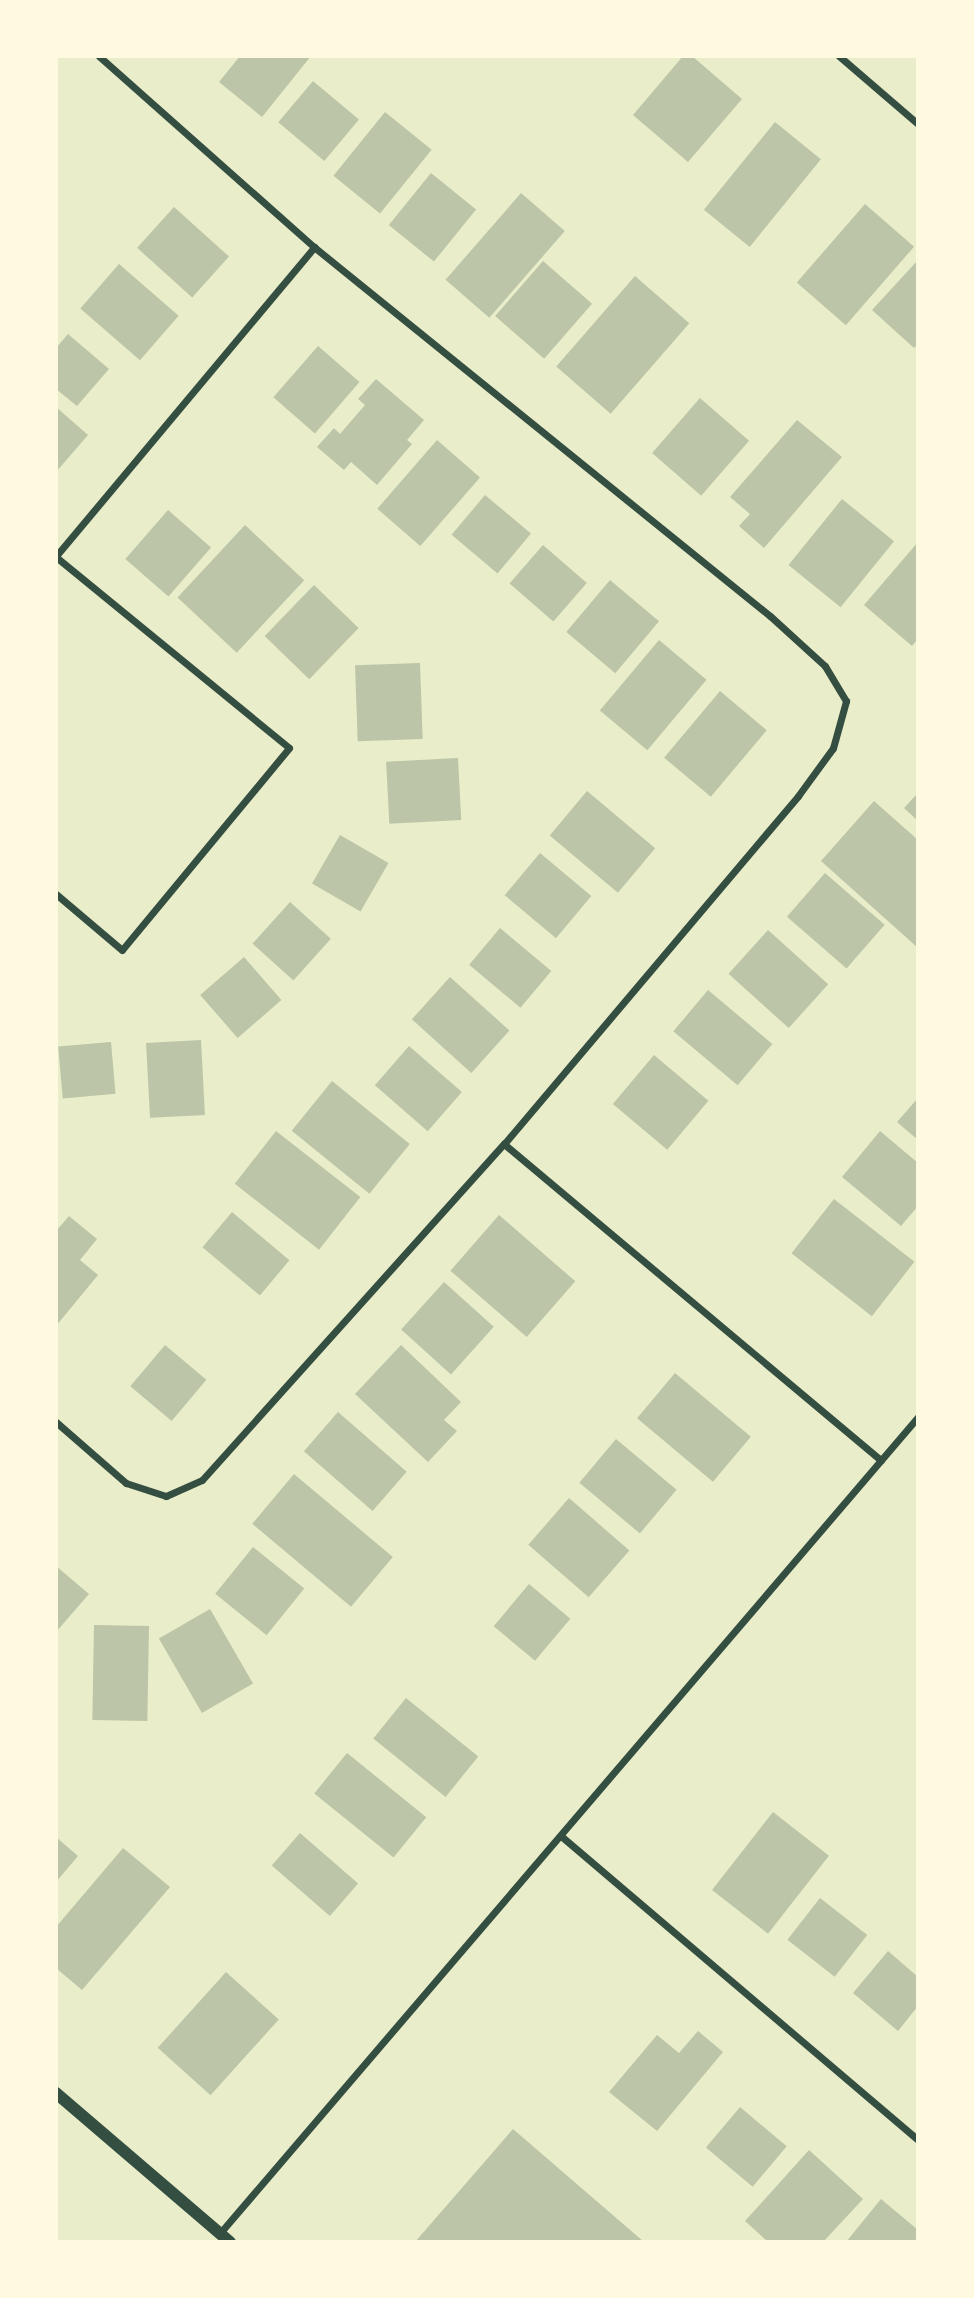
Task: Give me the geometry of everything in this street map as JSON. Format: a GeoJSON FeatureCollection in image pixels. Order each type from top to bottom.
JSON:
{"type":"FeatureCollection","features":[{"type":"Feature","properties":{"kind":"street"},"geometry":{"type":"LineString","coordinates":[[56,1422],[126,1483],[166,1496],[202,1480],[504,1144],[798,796],[833,748],[846,701],[825,666],[770,616],[314,247],[99,56]]}},
{"type":"Feature","properties":{"kind":"street"},"geometry":{"type":"LineString","coordinates":[[839,56],[918,124]]}},
{"type":"Feature","properties":{"kind":"street"},"geometry":{"type":"LineString","coordinates":[[56,894],[122,950],[289,748],[56,557],[314,247]]}},
{"type":"Feature","properties":{"kind":"street"},"geometry":{"type":"LineString","coordinates":[[504,1144],[881,1460]]}},
{"type":"Feature","properties":{"kind":"street"},"geometry":{"type":"LineString","coordinates":[[56,2093],[221,2239],[918,1417]]}},
{"type":"Feature","properties":{"kind":"street"},"geometry":{"type":"LineString","coordinates":[[561,1836],[918,2140]]}},
{"type":"Feature","properties":{"kind":"building"},"geometry":{"type":"Polygon","coordinates":[[[240,56],[311,56],[262,117],[219,82],[240,56]]]}},
{"type":"Feature","properties":{"kind":"building"},"geometry":{"type":"Polygon","coordinates":[[[683,56],[692,56],[742,99],[688,162],[633,115],[683,56]]]}},
{"type":"Feature","properties":{"kind":"building"},"geometry":{"type":"Polygon","coordinates":[[[313,81],[359,120],[324,161],[278,122],[313,81]]]}},
{"type":"Feature","properties":{"kind":"building"},"geometry":{"type":"Polygon","coordinates":[[[385,112],[432,150],[380,213],[333,176],[385,112]]]}},
{"type":"Feature","properties":{"kind":"building"},"geometry":{"type":"Polygon","coordinates":[[[775,122],[821,159],[750,247],[704,210],[775,122]]]}},
{"type":"Feature","properties":{"kind":"building"},"geometry":{"type":"Polygon","coordinates":[[[431,173],[476,210],[434,262],[389,225],[431,173]]]}},
{"type":"Feature","properties":{"kind":"building"},"geometry":{"type":"Polygon","coordinates":[[[521,193],[565,231],[489,318],[446,280],[521,193]]]}},
{"type":"Feature","properties":{"kind":"building"},"geometry":{"type":"Polygon","coordinates":[[[865,204],[914,247],[846,325],[797,282],[865,204]]]}},
{"type":"Feature","properties":{"kind":"building"},"geometry":{"type":"Polygon","coordinates":[[[174,207],[229,257],[192,297],[137,248],[174,207]]]}},
{"type":"Feature","properties":{"kind":"building"},"geometry":{"type":"Polygon","coordinates":[[[918,260],[918,344],[914,348],[872,310],[918,260]]]}},
{"type":"Feature","properties":{"kind":"building"},"geometry":{"type":"Polygon","coordinates":[[[543,261],[592,304],[544,359],[495,316],[543,261]]]}},
{"type":"Feature","properties":{"kind":"building"},"geometry":{"type":"Polygon","coordinates":[[[119,264],[179,316],[140,360],[80,309],[119,264]]]}},
{"type":"Feature","properties":{"kind":"building"},"geometry":{"type":"Polygon","coordinates":[[[635,276],[689,323],[611,414],[556,367],[635,276]]]}},
{"type":"Feature","properties":{"kind":"building"},"geometry":{"type":"Polygon","coordinates":[[[68,334],[109,369],[77,406],[56,389],[56,348],[68,334]]]}},
{"type":"Feature","properties":{"kind":"building"},"geometry":{"type":"Polygon","coordinates":[[[318,346],[360,382],[315,433],[273,397],[318,346]]]}},
{"type":"Feature","properties":{"kind":"building"},"geometry":{"type":"Polygon","coordinates":[[[376,379],[424,420],[407,440],[412,444],[377,485],[351,462],[344,470],[317,447],[334,428],[340,434],[365,405],[358,399],[376,379]]]}},
{"type":"Feature","properties":{"kind":"building"},"geometry":{"type":"Polygon","coordinates":[[[700,398],[749,441],[701,496],[652,453],[700,398]]]}},
{"type":"Feature","properties":{"kind":"building"},"geometry":{"type":"Polygon","coordinates":[[[56,407],[88,435],[56,472],[56,407]]]}},
{"type":"Feature","properties":{"kind":"building"},"geometry":{"type":"Polygon","coordinates":[[[797,420],[842,457],[764,548],[739,526],[750,514],[730,497],[797,420]]]}},
{"type":"Feature","properties":{"kind":"building"},"geometry":{"type":"Polygon","coordinates":[[[437,440],[480,477],[420,546],[377,509],[437,440]]]}},
{"type":"Feature","properties":{"kind":"building"},"geometry":{"type":"Polygon","coordinates":[[[485,495],[531,534],[498,573],[452,535],[485,495]]]}},
{"type":"Feature","properties":{"kind":"building"},"geometry":{"type":"Polygon","coordinates":[[[842,499],[894,541],[841,607],[789,565],[842,499]]]}},
{"type":"Feature","properties":{"kind":"building"},"geometry":{"type":"Polygon","coordinates":[[[168,510],[211,547],[168,596],[125,559],[168,510]]]}},
{"type":"Feature","properties":{"kind":"building"},"geometry":{"type":"Polygon","coordinates":[[[245,525],[304,580],[237,653],[177,597],[245,525]]]}},
{"type":"Feature","properties":{"kind":"building"},"geometry":{"type":"Polygon","coordinates":[[[918,542],[918,639],[912,646],[864,605],[918,542]]]}},
{"type":"Feature","properties":{"kind":"building"},"geometry":{"type":"Polygon","coordinates":[[[543,545],[587,583],[553,622],[510,583],[543,545]]]}},
{"type":"Feature","properties":{"kind":"building"},"geometry":{"type":"Polygon","coordinates":[[[610,580],[659,621],[615,673],[566,632],[610,580]]]}},
{"type":"Feature","properties":{"kind":"building"},"geometry":{"type":"Polygon","coordinates":[[[314,585],[359,628],[309,679],[265,636],[314,585]]]}},
{"type":"Feature","properties":{"kind":"building"},"geometry":{"type":"Polygon","coordinates":[[[659,640],[706,680],[647,750],[600,710],[659,640]]]}},
{"type":"Feature","properties":{"kind":"building"},"geometry":{"type":"Polygon","coordinates":[[[420,663],[423,739],[358,741],[355,665],[420,663]]]}},
{"type":"Feature","properties":{"kind":"building"},"geometry":{"type":"Polygon","coordinates":[[[720,691],[767,730],[711,797],[664,758],[720,691]]]}},
{"type":"Feature","properties":{"kind":"building"},"geometry":{"type":"Polygon","coordinates":[[[458,758],[461,820],[389,824],[386,762],[458,758]]]}},
{"type":"Feature","properties":{"kind":"building"},"geometry":{"type":"Polygon","coordinates":[[[587,791],[655,848],[618,893],[550,835],[587,791]]]}},
{"type":"Feature","properties":{"kind":"building"},"geometry":{"type":"Polygon","coordinates":[[[918,793],[918,821],[904,808],[918,793]]]}},
{"type":"Feature","properties":{"kind":"building"},"geometry":{"type":"Polygon","coordinates":[[[874,801],[918,840],[918,948],[821,861],[874,801]]]}},
{"type":"Feature","properties":{"kind":"building"},"geometry":{"type":"Polygon","coordinates":[[[340,835],[388,863],[360,911],[312,883],[340,835]]]}},
{"type":"Feature","properties":{"kind":"building"},"geometry":{"type":"Polygon","coordinates":[[[540,853],[591,896],[556,938],[505,895],[540,853]]]}},
{"type":"Feature","properties":{"kind":"building"},"geometry":{"type":"Polygon","coordinates":[[[825,873],[885,925],[847,969],[787,917],[825,873]]]}},
{"type":"Feature","properties":{"kind":"building"},"geometry":{"type":"Polygon","coordinates":[[[290,902],[331,939],[293,980],[253,944],[290,902]]]}},
{"type":"Feature","properties":{"kind":"building"},"geometry":{"type":"Polygon","coordinates":[[[500,928],[551,971],[520,1008],[469,965],[500,928]]]}},
{"type":"Feature","properties":{"kind":"building"},"geometry":{"type":"Polygon","coordinates":[[[768,930],[828,984],[789,1028],[729,974],[768,930]]]}},
{"type":"Feature","properties":{"kind":"building"},"geometry":{"type":"Polygon","coordinates":[[[244,957],[281,1000],[238,1038],[200,995],[244,957]]]}},
{"type":"Feature","properties":{"kind":"building"},"geometry":{"type":"Polygon","coordinates":[[[450,977],[509,1031],[471,1073],[412,1019],[450,977]]]}},
{"type":"Feature","properties":{"kind":"building"},"geometry":{"type":"Polygon","coordinates":[[[708,990],[772,1044],[738,1085],[673,1031],[708,990]]]}},
{"type":"Feature","properties":{"kind":"building"},"geometry":{"type":"Polygon","coordinates":[[[201,1040],[205,1115],[150,1118],[146,1043],[201,1040]]]}},
{"type":"Feature","properties":{"kind":"building"},"geometry":{"type":"Polygon","coordinates":[[[111,1042],[116,1094],[63,1098],[58,1047],[111,1042]]]}},
{"type":"Feature","properties":{"kind":"building"},"geometry":{"type":"Polygon","coordinates":[[[409,1046],[462,1092],[428,1131],[375,1085],[409,1046]]]}},
{"type":"Feature","properties":{"kind":"building"},"geometry":{"type":"Polygon","coordinates":[[[654,1055],[708,1101],[667,1150],[613,1104],[654,1055]]]}},
{"type":"Feature","properties":{"kind":"building"},"geometry":{"type":"Polygon","coordinates":[[[332,1081],[410,1144],[369,1194],[292,1131],[332,1081]]]}},
{"type":"Feature","properties":{"kind":"building"},"geometry":{"type":"Polygon","coordinates":[[[918,1098],[918,1140],[897,1122],[918,1098]]]}},
{"type":"Feature","properties":{"kind":"building"},"geometry":{"type":"Polygon","coordinates":[[[276,1131],[360,1197],[319,1250],[235,1184],[276,1131]]]}},
{"type":"Feature","properties":{"kind":"building"},"geometry":{"type":"Polygon","coordinates":[[[880,1131],[918,1163],[918,1206],[901,1226],[842,1177],[880,1131]]]}},
{"type":"Feature","properties":{"kind":"building"},"geometry":{"type":"Polygon","coordinates":[[[834,1199],[914,1262],[872,1316],[792,1253],[834,1199]]]}},
{"type":"Feature","properties":{"kind":"building"},"geometry":{"type":"Polygon","coordinates":[[[232,1212],[289,1260],[260,1295],[202,1247],[232,1212]]]}},
{"type":"Feature","properties":{"kind":"building"},"geometry":{"type":"Polygon","coordinates":[[[499,1215],[575,1281],[527,1337],[450,1271],[499,1215]]]}},
{"type":"Feature","properties":{"kind":"building"},"geometry":{"type":"Polygon","coordinates":[[[69,1216],[97,1239],[80,1260],[98,1275],[56,1326],[56,1231],[69,1216]]]}},
{"type":"Feature","properties":{"kind":"building"},"geometry":{"type":"Polygon","coordinates":[[[444,1282],[494,1327],[451,1374],[401,1330],[444,1282]]]}},
{"type":"Feature","properties":{"kind":"building"},"geometry":{"type":"Polygon","coordinates":[[[165,1345],[206,1380],[172,1421],[130,1386],[165,1345]]]}},
{"type":"Feature","properties":{"kind":"building"},"geometry":{"type":"Polygon","coordinates":[[[401,1345],[461,1402],[444,1420],[457,1431],[428,1462],[355,1394],[401,1345]]]}},
{"type":"Feature","properties":{"kind":"building"},"geometry":{"type":"Polygon","coordinates":[[[675,1373],[751,1437],[713,1482],[637,1418],[675,1373]]]}},
{"type":"Feature","properties":{"kind":"building"},"geometry":{"type":"Polygon","coordinates":[[[338,1412],[407,1472],[373,1511],[304,1451],[338,1412]]]}},
{"type":"Feature","properties":{"kind":"building"},"geometry":{"type":"Polygon","coordinates":[[[616,1439],[677,1490],[640,1533],[579,1483],[616,1439]]]}},
{"type":"Feature","properties":{"kind":"building"},"geometry":{"type":"Polygon","coordinates":[[[294,1474],[393,1557],[351,1607],[252,1524],[294,1474]]]}},
{"type":"Feature","properties":{"kind":"building"},"geometry":{"type":"Polygon","coordinates":[[[569,1498],[629,1550],[589,1597],[528,1545],[569,1498]]]}},
{"type":"Feature","properties":{"kind":"building"},"geometry":{"type":"Polygon","coordinates":[[[253,1547],[304,1589],[267,1635],[215,1594],[253,1547]]]}},
{"type":"Feature","properties":{"kind":"building"},"geometry":{"type":"Polygon","coordinates":[[[56,1566],[89,1594],[56,1632],[56,1566]]]}},
{"type":"Feature","properties":{"kind":"building"},"geometry":{"type":"Polygon","coordinates":[[[529,1584],[570,1619],[535,1661],[494,1626],[529,1584]]]}},
{"type":"Feature","properties":{"kind":"building"},"geometry":{"type":"Polygon","coordinates":[[[210,1609],[253,1683],[202,1713],[159,1638],[210,1609]]]}},
{"type":"Feature","properties":{"kind":"building"},"geometry":{"type":"Polygon","coordinates":[[[94,1625],[149,1626],[147,1721],[92,1720],[94,1625]]]}},
{"type":"Feature","properties":{"kind":"building"},"geometry":{"type":"Polygon","coordinates":[[[406,1698],[478,1757],[446,1797],[373,1738],[406,1698]]]}},
{"type":"Feature","properties":{"kind":"building"},"geometry":{"type":"Polygon","coordinates":[[[347,1753],[426,1817],[394,1858],[314,1793],[347,1753]]]}},
{"type":"Feature","properties":{"kind":"building"},"geometry":{"type":"Polygon","coordinates":[[[773,1812],[829,1856],[768,1934],[712,1890],[773,1812]]]}},
{"type":"Feature","properties":{"kind":"building"},"geometry":{"type":"Polygon","coordinates":[[[300,1833],[358,1884],[330,1916],[272,1865],[300,1833]]]}},
{"type":"Feature","properties":{"kind":"building"},"geometry":{"type":"Polygon","coordinates":[[[56,1837],[78,1856],[56,1882],[56,1837]]]}},
{"type":"Feature","properties":{"kind":"building"},"geometry":{"type":"Polygon","coordinates":[[[123,1848],[170,1887],[82,1990],[56,1968],[56,1927],[123,1848]]]}},
{"type":"Feature","properties":{"kind":"building"},"geometry":{"type":"Polygon","coordinates":[[[820,1898],[867,1935],[835,1977],[787,1940],[820,1898]]]}},
{"type":"Feature","properties":{"kind":"building"},"geometry":{"type":"Polygon","coordinates":[[[888,1951],[918,1977],[918,2006],[898,2031],[853,1993],[888,1951]]]}},
{"type":"Feature","properties":{"kind":"building"},"geometry":{"type":"Polygon","coordinates":[[[226,1972],[279,2020],[211,2095],[158,2048],[226,1972]]]}},
{"type":"Feature","properties":{"kind":"building"},"geometry":{"type":"Polygon","coordinates":[[[698,2031],[723,2052],[657,2131],[609,2092],[657,2035],[679,2053],[698,2031]]]}},
{"type":"Feature","properties":{"kind":"building"},"geometry":{"type":"Polygon","coordinates":[[[740,2107],[787,2146],[753,2187],[706,2148],[740,2107]]]}},
{"type":"Feature","properties":{"kind":"building"},"geometry":{"type":"Polygon","coordinates":[[[513,2129],[644,2242],[415,2242],[513,2129]]]}},
{"type":"Feature","properties":{"kind":"building"},"geometry":{"type":"Polygon","coordinates":[[[809,2150],[863,2199],[823,2242],[768,2242],[745,2221],[809,2150]]]}},
{"type":"Feature","properties":{"kind":"building"},"geometry":{"type":"Polygon","coordinates":[[[881,2199],[918,2230],[918,2242],[846,2242],[881,2199]]]}}]}
